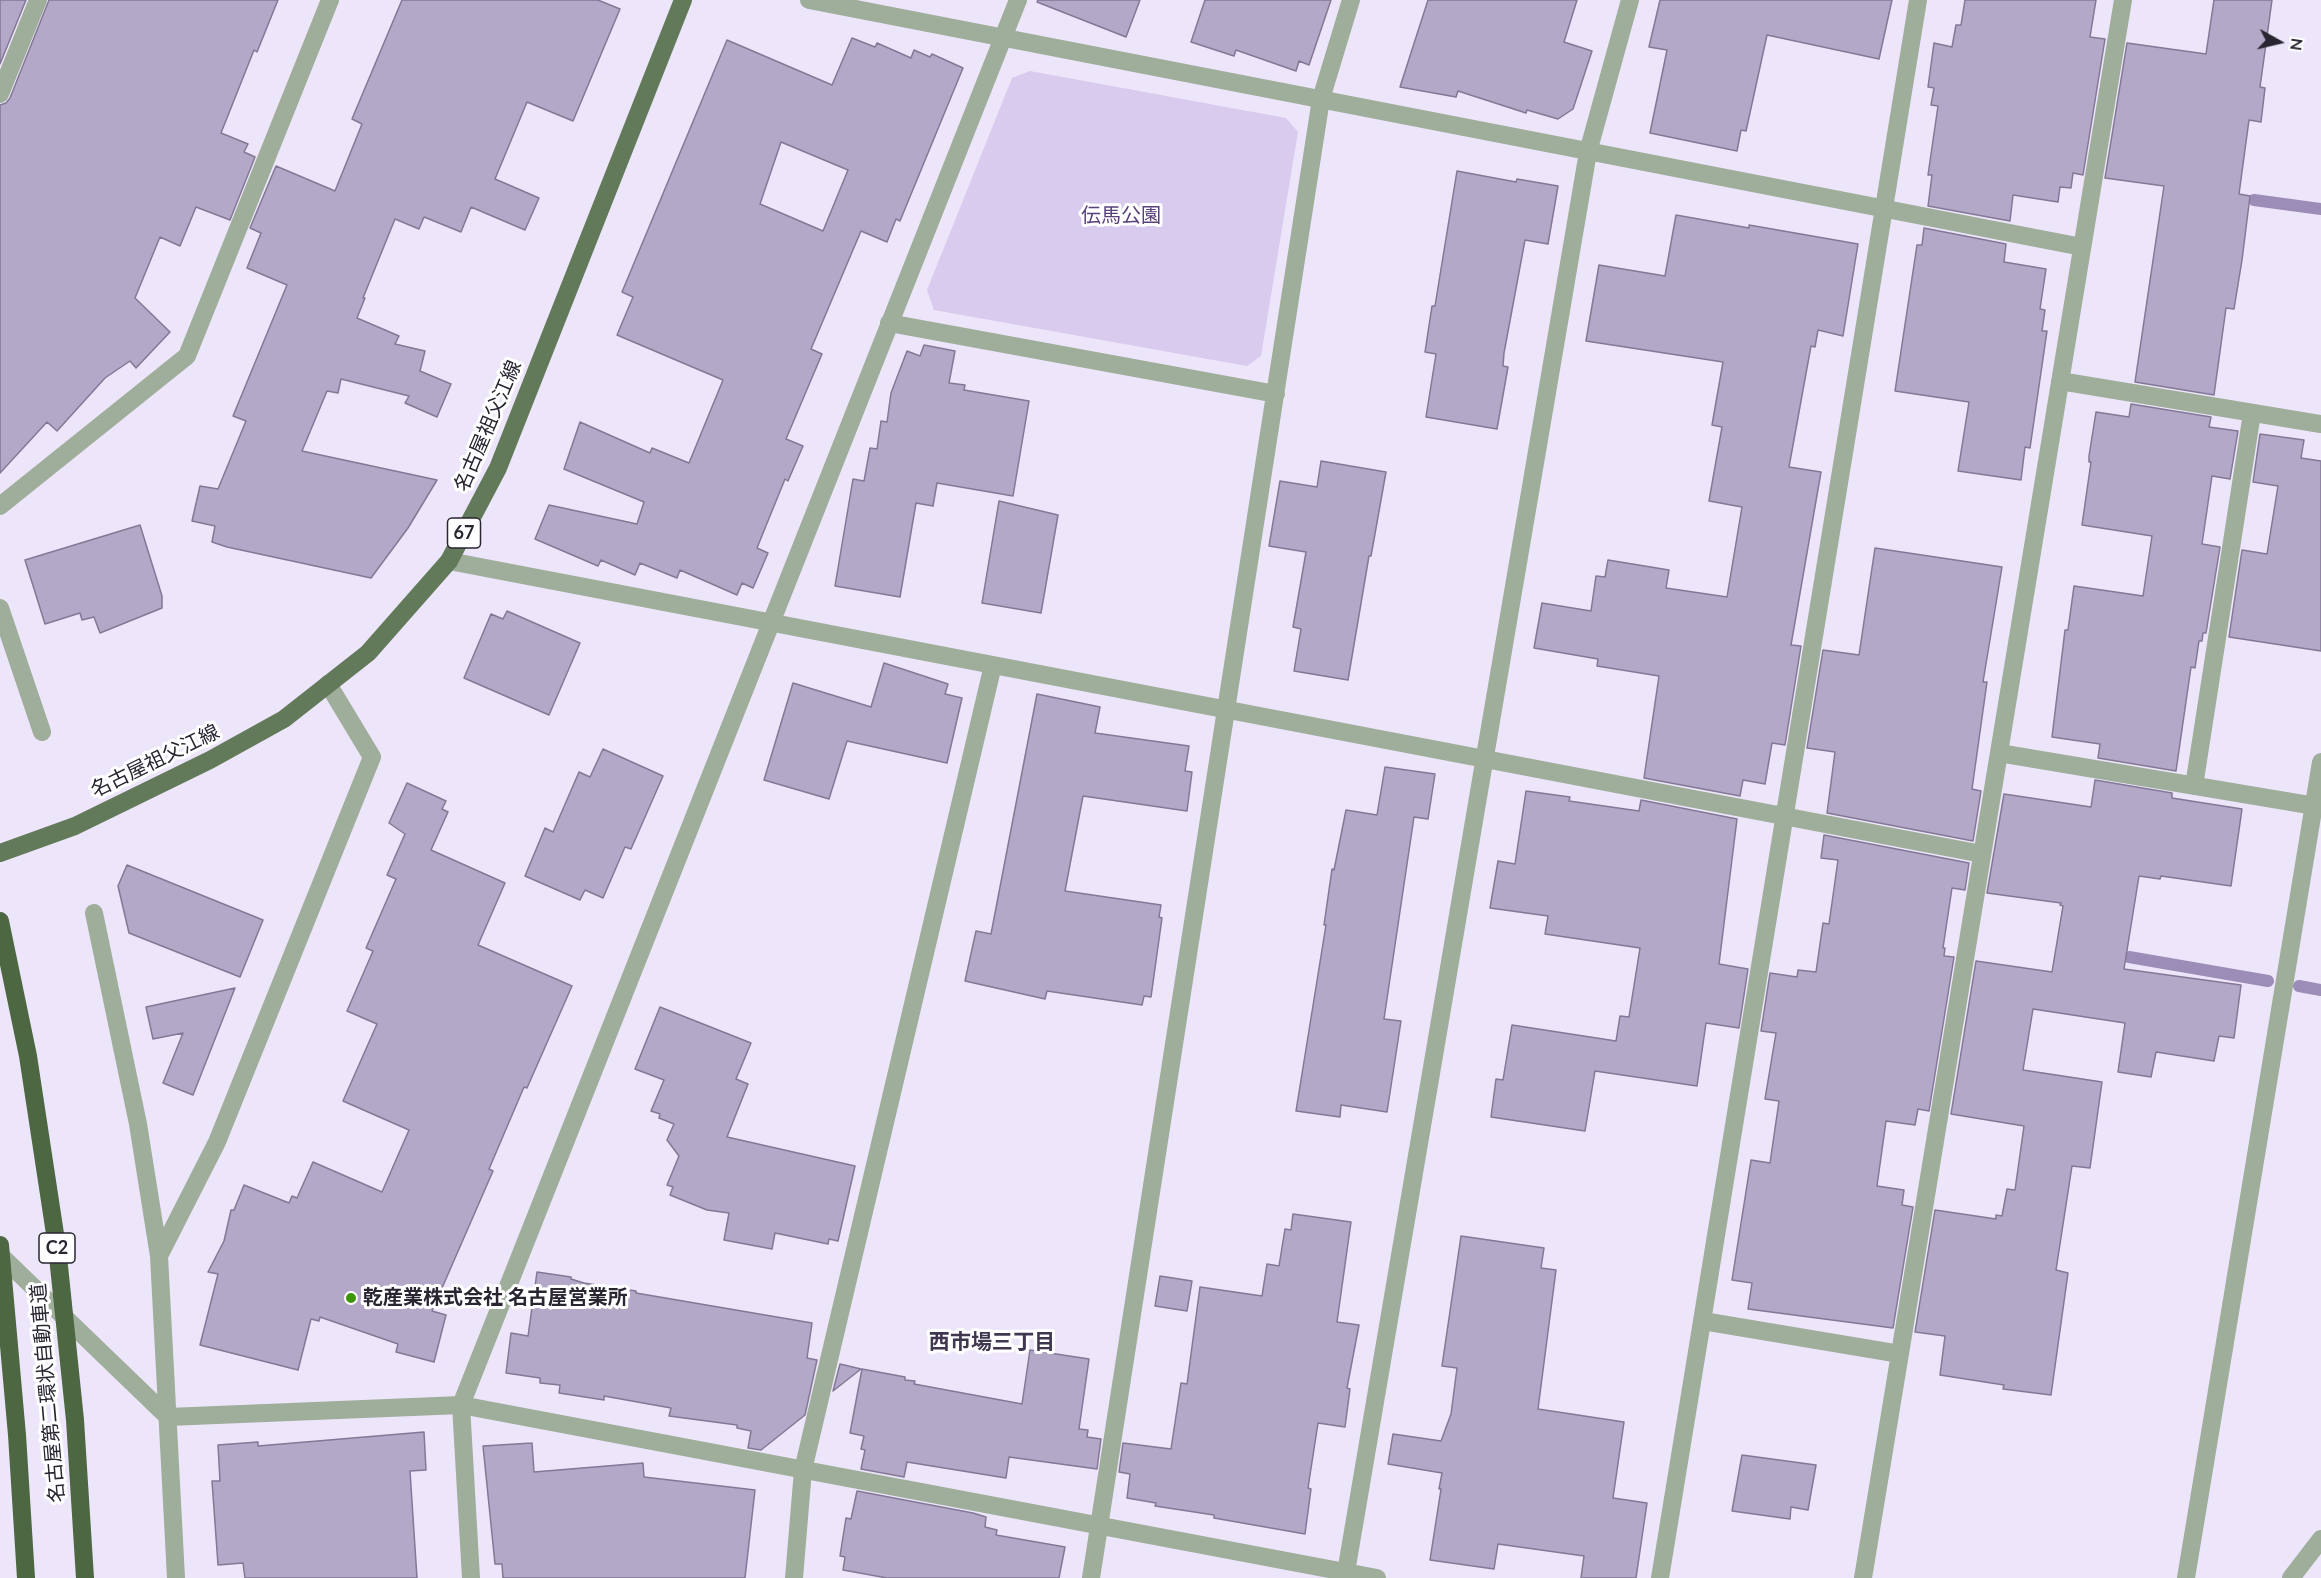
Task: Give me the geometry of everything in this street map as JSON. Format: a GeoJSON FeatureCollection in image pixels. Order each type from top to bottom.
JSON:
{"type":"FeatureCollection","features":[{"type":"Feature","properties":{"kind":"highway","name":"名古屋第二環状自動車道"},"geometry":{"type":"LineString","coordinates":[[0,921],[28,1056],[57,1247],[75,1420],[85,1578]]}},
{"type":"Feature","properties":{"kind":"highway","name":"名古屋第二環状自動車道"},"geometry":{"type":"LineString","coordinates":[[0,1245],[17,1435],[26,1578]]}},
{"type":"Feature","properties":{"kind":"main road","name":"名古屋祖父江線"},"geometry":{"type":"LineString","coordinates":[[0,853],[75,826],[210,760],[284,718],[368,653],[449,561],[498,468],[683,0]]}},
{"type":"Feature","properties":{"kind":"street"},"geometry":{"type":"LineString","coordinates":[[0,94],[38,0]]}},
{"type":"Feature","properties":{"kind":"street"},"geometry":{"type":"LineString","coordinates":[[0,506],[188,356],[330,0]]}},
{"type":"Feature","properties":{"kind":"street"},"geometry":{"type":"LineString","coordinates":[[809,0],[2082,247]]}},
{"type":"Feature","properties":{"kind":"street"},"geometry":{"type":"LineString","coordinates":[[471,1578],[461,1406],[1018,0]]}},
{"type":"Feature","properties":{"kind":"street"},"geometry":{"type":"LineString","coordinates":[[1091,1578],[1321,99],[1351,0]]}},
{"type":"Feature","properties":{"kind":"street"},"geometry":{"type":"LineString","coordinates":[[1345,1575],[1588,152],[1630,0]]}},
{"type":"Feature","properties":{"kind":"street"},"geometry":{"type":"LineString","coordinates":[[1660,1578],[1918,0]]}},
{"type":"Feature","properties":{"kind":"street"},"geometry":{"type":"LineString","coordinates":[[1863,1578],[2123,0]]}},
{"type":"Feature","properties":{"kind":"street"},"geometry":{"type":"LineString","coordinates":[[889,323],[1276,394]]}},
{"type":"Feature","properties":{"kind":"street"},"geometry":{"type":"LineString","coordinates":[[2060,381],[2321,424]]}},
{"type":"Feature","properties":{"kind":"street"},"geometry":{"type":"LineString","coordinates":[[2194,786],[2252,413]]}},
{"type":"Feature","properties":{"kind":"street"},"geometry":{"type":"LineString","coordinates":[[449,561],[1982,854]]}},
{"type":"Feature","properties":{"kind":"street"},"geometry":{"type":"LineString","coordinates":[[0,608],[42,732]]}},
{"type":"Feature","properties":{"kind":"street"},"geometry":{"type":"LineString","coordinates":[[794,1578],[803,1470],[993,665]]}},
{"type":"Feature","properties":{"kind":"street"},"geometry":{"type":"LineString","coordinates":[[159,1256],[217,1142],[372,757],[328,684]]}},
{"type":"Feature","properties":{"kind":"street"},"geometry":{"type":"LineString","coordinates":[[1999,753],[2317,806]]}},
{"type":"Feature","properties":{"kind":"street"},"geometry":{"type":"LineString","coordinates":[[2186,1578],[2317,806],[2321,762]]}},
{"type":"Feature","properties":{"kind":"street"},"geometry":{"type":"LineString","coordinates":[[94,913],[138,1124],[159,1256],[176,1578]]}},
{"type":"Feature","properties":{"kind":"street"},"geometry":{"type":"LineString","coordinates":[[0,1255],[168,1417],[461,1406],[1099,1526],[1345,1575],[1377,1578]]}},
{"type":"Feature","properties":{"kind":"street"},"geometry":{"type":"LineString","coordinates":[[1703,1321],[1900,1354]]}},
{"type":"Feature","properties":{"kind":"street"},"geometry":{"type":"LineString","coordinates":[[2291,1578],[2321,1539]]}},
{"type":"Feature","properties":{"kind":"green space","name":"伝馬公園"},"geometry":{"type":"Polygon","coordinates":[[[1030,71],[1286,118],[1298,132],[1261,356],[1247,366],[934,310],[927,290],[1012,78],[1030,71]]]}},
{"type":"Feature","properties":{"kind":"building"},"geometry":{"type":"Polygon","coordinates":[[[0,0],[26,0],[0,64],[0,0]]]}},
{"type":"Feature","properties":{"kind":"building"},"geometry":{"type":"Polygon","coordinates":[[[49,0],[278,0],[257,52],[254,50],[221,133],[248,144],[244,152],[255,157],[230,220],[196,207],[180,246],[160,237],[135,298],[170,332],[136,368],[130,361],[105,378],[57,431],[47,422],[0,473],[0,105],[6,103],[10,98],[49,0]]]}},
{"type":"Feature","properties":{"kind":"building"},"geometry":{"type":"Polygon","coordinates":[[[402,0],[598,0],[620,9],[573,121],[527,102],[495,179],[539,198],[525,230],[471,207],[461,232],[424,217],[419,229],[395,219],[357,318],[399,336],[395,344],[425,351],[420,371],[451,384],[437,417],[405,403],[409,396],[341,379],[338,393],[327,391],[302,451],[437,480],[408,528],[371,578],[227,547],[212,542],[215,526],[192,521],[200,486],[218,489],[246,421],[233,416],[287,285],[247,268],[261,233],[250,228],[276,166],[335,191],[362,124],[352,119],[402,0]]]}},
{"type":"Feature","properties":{"kind":"building"},"geometry":{"type":"Polygon","coordinates":[[[1038,0],[1140,0],[1126,37],[1037,2],[1038,0]]]}},
{"type":"Feature","properties":{"kind":"building"},"geometry":{"type":"Polygon","coordinates":[[[1205,0],[1331,0],[1309,65],[1299,61],[1296,71],[1236,50],[1234,56],[1191,42],[1205,0]]]}},
{"type":"Feature","properties":{"kind":"building"},"geometry":{"type":"Polygon","coordinates":[[[1428,0],[1577,0],[1564,42],[1592,51],[1573,109],[1558,119],[1527,110],[1526,113],[1458,91],[1456,97],[1400,87],[1428,0]]]}},
{"type":"Feature","properties":{"kind":"building"},"geometry":{"type":"Polygon","coordinates":[[[1660,0],[1892,0],[1879,59],[1767,35],[1746,131],[1741,130],[1737,151],[1650,133],[1667,50],[1649,47],[1660,0]]]}},
{"type":"Feature","properties":{"kind":"building"},"geometry":{"type":"Polygon","coordinates":[[[1965,0],[2096,0],[2090,37],[2105,39],[2083,175],[2073,173],[2071,188],[2060,187],[2058,202],[2013,195],[2010,221],[1928,206],[1932,175],[1928,175],[1938,106],[1931,105],[1934,88],[1928,87],[1934,43],[1952,47],[1956,25],[1961,25],[1965,0]]]}},
{"type":"Feature","properties":{"kind":"building"},"geometry":{"type":"Polygon","coordinates":[[[2214,0],[2272,0],[2260,87],[2265,88],[2261,122],[2249,120],[2239,194],[2250,196],[2242,260],[2234,309],[2226,308],[2214,395],[2135,382],[2164,186],[2105,178],[2127,43],[2206,54],[2214,0]]]}},
{"type":"Feature","properties":{"kind":"building"},"geometry":{"type":"Polygon","coordinates":[[[852,38],[875,47],[877,43],[911,58],[914,50],[930,57],[932,54],[963,68],[900,221],[896,219],[887,242],[861,231],[811,349],[822,354],[786,439],[803,446],[788,481],[785,479],[757,548],[768,553],[753,588],[742,583],[737,595],[680,570],[677,578],[640,563],[635,575],[601,560],[598,566],[535,539],[549,505],[637,524],[644,502],[564,469],[580,422],[650,453],[652,448],[689,463],[723,380],[617,335],[633,297],[622,292],[727,40],[832,85],[852,38]],[[781,142],[760,204],[823,231],[848,170],[781,142]]]}},
{"type":"Feature","properties":{"kind":"building"},"geometry":{"type":"Polygon","coordinates":[[[1457,171],[1516,182],[1517,179],[1558,186],[1548,244],[1525,240],[1504,353],[1503,366],[1508,367],[1497,429],[1426,417],[1436,354],[1425,352],[1432,306],[1435,306],[1457,171]]]}},
{"type":"Feature","properties":{"kind":"building"},"geometry":{"type":"Polygon","coordinates":[[[1676,215],[1858,244],[1843,336],[1818,330],[1815,347],[1811,346],[1789,467],[1821,472],[1791,645],[1801,646],[1785,745],[1772,743],[1765,784],[1743,780],[1740,796],[1644,778],[1659,676],[1597,666],[1598,659],[1534,648],[1542,603],[1591,611],[1596,576],[1605,577],[1608,560],[1669,570],[1666,588],[1727,597],[1742,507],[1709,501],[1722,427],[1712,425],[1723,362],[1586,341],[1599,265],[1665,276],[1676,215]]]}},
{"type":"Feature","properties":{"kind":"building"},"geometry":{"type":"Polygon","coordinates":[[[1924,228],[2006,244],[2004,262],[2046,269],[2040,309],[2045,310],[2042,331],[2047,331],[2030,448],[2025,447],[2021,480],[1958,471],[1969,402],[1895,391],[1917,245],[1922,245],[1924,228]]]}},
{"type":"Feature","properties":{"kind":"building"},"geometry":{"type":"Polygon","coordinates":[[[924,345],[955,351],[949,383],[965,385],[964,390],[1029,401],[1013,496],[937,483],[933,506],[916,503],[900,597],[835,586],[853,479],[864,481],[870,448],[877,449],[881,421],[887,422],[891,393],[907,351],[920,356],[924,345]]]}},
{"type":"Feature","properties":{"kind":"building"},"geometry":{"type":"Polygon","coordinates":[[[2131,404],[2211,417],[2209,427],[2238,431],[2230,479],[2212,476],[2202,544],[2220,547],[2206,633],[2203,633],[2202,641],[2199,641],[2195,668],[2191,667],[2176,771],[2098,758],[2100,744],[2052,737],[2065,630],[2068,630],[2074,586],[2143,596],[2152,536],[2082,525],[2096,412],[2129,417],[2131,404]]]}},
{"type":"Feature","properties":{"kind":"building"},"geometry":{"type":"Polygon","coordinates":[[[2260,434],[2304,440],[2301,458],[2321,461],[2321,651],[2229,637],[2242,550],[2267,554],[2278,486],[2253,482],[2260,434]]]}},
{"type":"Feature","properties":{"kind":"building"},"geometry":{"type":"Polygon","coordinates":[[[1321,461],[1386,472],[1348,680],[1294,671],[1301,629],[1293,627],[1306,552],[1269,546],[1280,481],[1317,487],[1321,461]]]}},
{"type":"Feature","properties":{"kind":"building"},"geometry":{"type":"Polygon","coordinates":[[[999,501],[1058,515],[1041,613],[982,603],[999,501]]]}},
{"type":"Feature","properties":{"kind":"building"},"geometry":{"type":"Polygon","coordinates":[[[140,525],[162,596],[162,608],[100,633],[94,617],[82,620],[80,613],[45,624],[25,560],[140,525]]]}},
{"type":"Feature","properties":{"kind":"building"},"geometry":{"type":"Polygon","coordinates":[[[1875,548],[2002,567],[1983,682],[1987,682],[1972,789],[1981,791],[1973,841],[1827,813],[1835,752],[1807,748],[1823,650],[1859,655],[1875,548]]]}},
{"type":"Feature","properties":{"kind":"building"},"geometry":{"type":"Polygon","coordinates":[[[507,611],[580,643],[549,715],[464,678],[491,614],[503,619],[507,611]]]}},
{"type":"Feature","properties":{"kind":"building"},"geometry":{"type":"Polygon","coordinates":[[[884,663],[948,684],[945,694],[962,698],[947,763],[847,741],[829,799],[764,780],[793,683],[871,707],[884,663]]]}},
{"type":"Feature","properties":{"kind":"building"},"geometry":{"type":"Polygon","coordinates":[[[1037,694],[1100,707],[1095,733],[1189,746],[1185,771],[1192,772],[1187,811],[1083,796],[1065,891],[1161,905],[1159,917],[1162,918],[1151,997],[1144,996],[1142,1005],[1047,991],[1045,999],[965,981],[976,931],[991,934],[1037,694]]]}},
{"type":"Feature","properties":{"kind":"building"},"geometry":{"type":"Polygon","coordinates":[[[603,749],[663,776],[631,849],[625,847],[603,898],[585,890],[580,900],[525,876],[545,828],[553,832],[579,772],[590,777],[603,749]]]}},
{"type":"Feature","properties":{"kind":"building"},"geometry":{"type":"Polygon","coordinates":[[[1385,767],[1435,774],[1428,819],[1414,817],[1384,1019],[1401,1021],[1387,1112],[1341,1105],[1340,1117],[1296,1111],[1326,925],[1324,925],[1332,869],[1334,870],[1346,810],[1377,815],[1385,767]]]}},
{"type":"Feature","properties":{"kind":"building"},"geometry":{"type":"Polygon","coordinates":[[[2095,780],[2172,793],[2172,798],[2242,809],[2231,886],[2161,876],[2160,879],[2139,876],[2124,969],[2241,985],[2234,1038],[2219,1036],[2214,1061],[2156,1052],[2151,1077],[2118,1072],[2125,1023],[2033,1009],[2023,1070],[2102,1082],[2090,1168],[2072,1166],[2056,1270],[2068,1273],[2051,1395],[2003,1389],[2004,1385],[1940,1375],[1945,1336],[1915,1332],[1935,1210],[1996,1219],[1996,1215],[2002,1216],[2007,1189],[2015,1190],[2024,1126],[1951,1114],[1976,961],[2052,972],[2063,906],[2060,905],[2061,903],[1987,893],[2004,794],[2091,807],[2095,780]]]}},
{"type":"Feature","properties":{"kind":"building"},"geometry":{"type":"Polygon","coordinates":[[[407,783],[446,801],[442,809],[448,812],[431,850],[505,883],[478,945],[572,986],[527,1088],[524,1087],[489,1169],[493,1171],[432,1311],[446,1315],[434,1362],[396,1352],[398,1344],[320,1317],[319,1321],[311,1319],[298,1370],[200,1345],[218,1274],[208,1272],[224,1241],[231,1210],[234,1210],[244,1185],[289,1203],[292,1196],[297,1198],[313,1162],[382,1192],[409,1130],[343,1101],[377,1024],[347,1011],[373,951],[366,948],[396,879],[387,875],[405,834],[389,823],[407,783]]]}},
{"type":"Feature","properties":{"kind":"building"},"geometry":{"type":"Polygon","coordinates":[[[1526,791],[1570,797],[1569,801],[1639,811],[1641,800],[1737,819],[1719,964],[1748,969],[1739,1028],[1706,1023],[1697,1086],[1595,1071],[1585,1131],[1491,1117],[1496,1079],[1503,1080],[1512,1025],[1616,1041],[1620,1016],[1629,1017],[1640,948],[1545,934],[1548,916],[1490,908],[1498,861],[1515,864],[1526,791]]]}},
{"type":"Feature","properties":{"kind":"building"},"geometry":{"type":"Polygon","coordinates":[[[1824,835],[1969,863],[1965,890],[1952,888],[1943,948],[1945,948],[1944,956],[1954,957],[1929,1111],[1918,1109],[1915,1125],[1886,1121],[1877,1186],[1904,1190],[1902,1205],[1913,1207],[1893,1328],[1748,1309],[1752,1283],[1732,1280],[1751,1160],[1770,1163],[1779,1101],[1765,1099],[1776,1033],[1761,1031],[1770,973],[1797,977],[1798,970],[1816,972],[1823,923],[1829,924],[1838,860],[1821,858],[1824,835]]]}},
{"type":"Feature","properties":{"kind":"building"},"geometry":{"type":"Polygon","coordinates":[[[127,865],[263,920],[240,977],[129,933],[118,886],[127,865]]]}},
{"type":"Feature","properties":{"kind":"building"},"geometry":{"type":"Polygon","coordinates":[[[235,988],[193,1095],[163,1083],[183,1033],[153,1039],[146,1007],[235,988]]]}},
{"type":"Feature","properties":{"kind":"building"},"geometry":{"type":"Polygon","coordinates":[[[660,1007],[751,1043],[736,1079],[748,1084],[727,1137],[855,1166],[838,1241],[829,1239],[828,1244],[775,1233],[772,1249],[724,1240],[729,1213],[707,1210],[670,1195],[673,1187],[667,1185],[679,1156],[667,1140],[674,1124],[659,1118],[660,1114],[651,1111],[664,1080],[635,1069],[660,1007]]]}},
{"type":"Feature","properties":{"kind":"building"},"geometry":{"type":"Polygon","coordinates":[[[1293,1214],[1351,1222],[1337,1322],[1359,1325],[1347,1388],[1350,1389],[1345,1427],[1318,1423],[1308,1488],[1311,1489],[1305,1534],[1214,1518],[1214,1515],[1155,1506],[1156,1503],[1127,1498],[1130,1474],[1119,1472],[1123,1443],[1171,1449],[1181,1383],[1187,1384],[1200,1287],[1262,1296],[1267,1264],[1279,1266],[1285,1229],[1291,1230],[1293,1214]]]}},
{"type":"Feature","properties":{"kind":"building"},"geometry":{"type":"Polygon","coordinates":[[[1461,1236],[1544,1248],[1541,1268],[1556,1270],[1538,1409],[1624,1422],[1613,1498],[1647,1503],[1636,1578],[1581,1578],[1584,1556],[1498,1544],[1494,1569],[1430,1560],[1442,1473],[1388,1464],[1393,1434],[1441,1441],[1451,1414],[1457,1368],[1442,1366],[1461,1236]]]}},
{"type":"Feature","properties":{"kind":"building"},"geometry":{"type":"Polygon","coordinates":[[[537,1272],[571,1277],[571,1279],[584,1283],[636,1291],[636,1293],[812,1323],[807,1358],[817,1360],[805,1415],[761,1450],[748,1448],[751,1431],[737,1428],[737,1425],[669,1416],[671,1408],[604,1396],[604,1400],[559,1393],[560,1385],[540,1383],[540,1378],[506,1373],[511,1333],[528,1336],[537,1272]]]}},
{"type":"Feature","properties":{"kind":"building"},"geometry":{"type":"Polygon","coordinates":[[[1160,1276],[1192,1281],[1187,1311],[1155,1306],[1160,1276]]]}},
{"type":"Feature","properties":{"kind":"building"},"geometry":{"type":"Polygon","coordinates":[[[1030,1350],[1089,1359],[1079,1429],[1088,1430],[1087,1437],[1101,1439],[1097,1469],[1009,1457],[1006,1478],[907,1462],[904,1477],[861,1469],[865,1450],[861,1449],[864,1436],[850,1433],[862,1369],[905,1377],[905,1380],[915,1381],[914,1384],[1022,1404],[1030,1350]]]}},
{"type":"Feature","properties":{"kind":"building"},"geometry":{"type":"Polygon","coordinates":[[[840,1364],[861,1369],[833,1391],[840,1364]]]}},
{"type":"Feature","properties":{"kind":"building"},"geometry":{"type":"Polygon","coordinates":[[[424,1432],[426,1470],[410,1471],[417,1578],[245,1578],[243,1563],[218,1565],[212,1481],[220,1481],[218,1445],[258,1442],[258,1446],[424,1432]]]}},
{"type":"Feature","properties":{"kind":"building"},"geometry":{"type":"Polygon","coordinates":[[[532,1443],[534,1472],[643,1463],[644,1477],[755,1490],[745,1578],[503,1578],[502,1564],[495,1564],[483,1446],[532,1443]]]}},
{"type":"Feature","properties":{"kind":"building"},"geometry":{"type":"Polygon","coordinates":[[[1742,1455],[1816,1465],[1808,1510],[1791,1507],[1790,1519],[1732,1511],[1742,1455]]]}},
{"type":"Feature","properties":{"kind":"building"},"geometry":{"type":"Polygon","coordinates":[[[857,1491],[973,1513],[986,1517],[985,1527],[997,1530],[996,1535],[1065,1547],[1059,1578],[887,1578],[843,1570],[845,1557],[840,1556],[846,1518],[851,1519],[857,1491]]]}},
{"type":"Feature","properties":{"kind":"waterway"},"geometry":{"type":"LineString","coordinates":[[2254,200],[2321,209]]}},
{"type":"Feature","properties":{"kind":"waterway"},"geometry":{"type":"LineString","coordinates":[[2129,957],[2268,981]]}},
{"type":"Feature","properties":{"kind":"waterway"},"geometry":{"type":"LineString","coordinates":[[2299,986],[2321,990]]}},
{"type":"Feature","properties":{"kind":"place","name":"乾産業株式会社 名古屋営業所"},"geometry":{"type":"Point","coordinates":[351,1298]}},
{"type":"Feature","properties":{"kind":"district","name":"西市場三丁目"},"geometry":{"type":"Point","coordinates":[992,1342]}}]}
